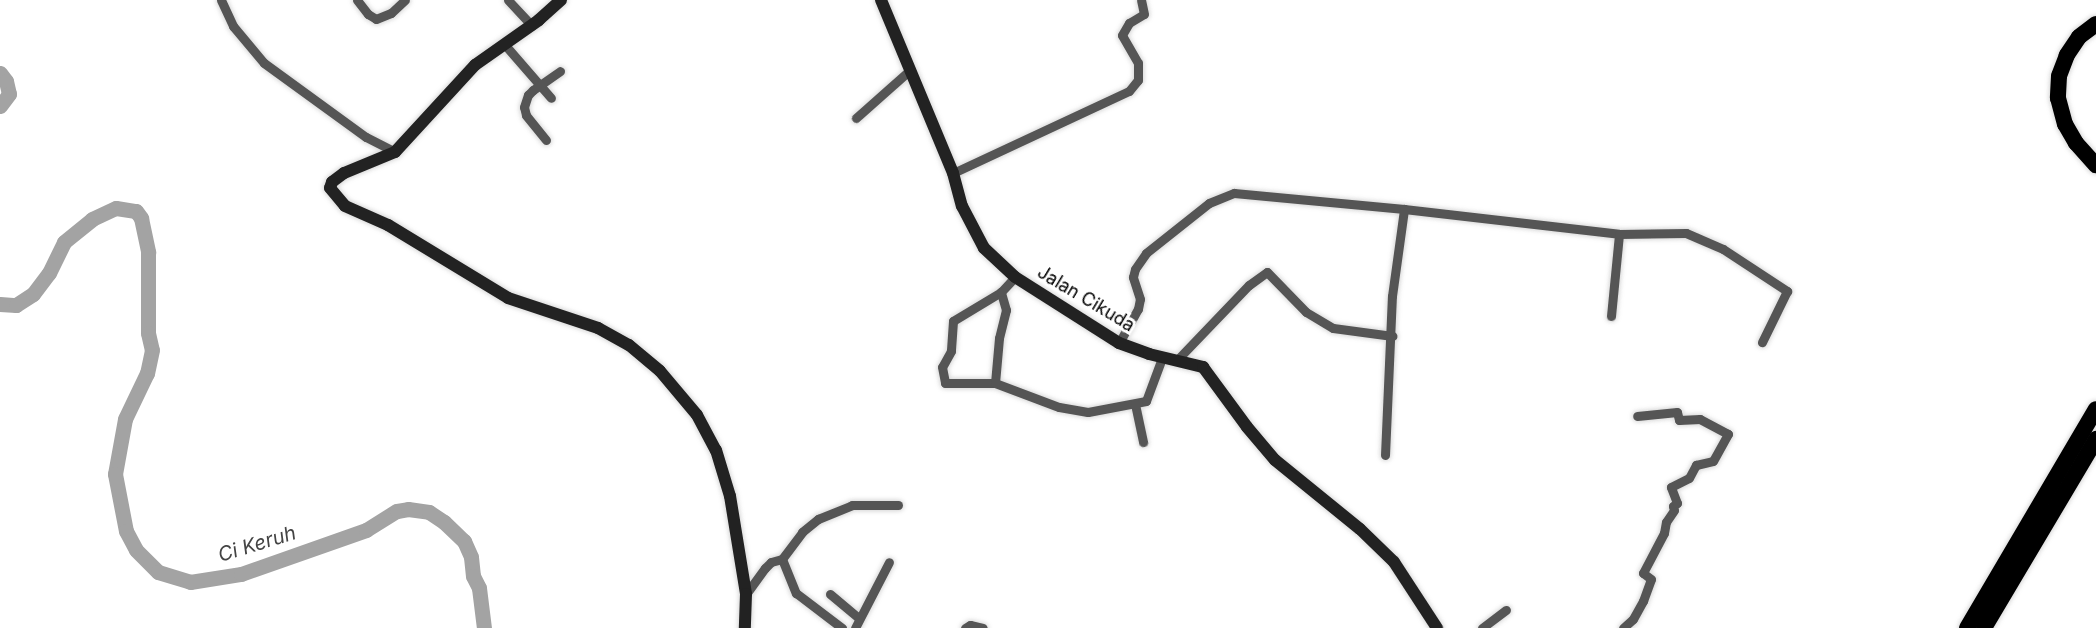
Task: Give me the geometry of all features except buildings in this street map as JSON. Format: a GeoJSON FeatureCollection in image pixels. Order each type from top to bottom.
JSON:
{"type":"FeatureCollection","features":[{"type":"Feature","properties":{"kind":"highway"},"geometry":{"type":"LineString","coordinates":[[2096,24],[2079,37],[2067,55],[2059,76],[2058,98],[2065,124],[2076,143],[2096,165]]}},
{"type":"Feature","properties":{"kind":"highway"},"geometry":{"type":"LineString","coordinates":[[1966,628],[2096,409]]}},
{"type":"Feature","properties":{"kind":"highway"},"geometry":{"type":"LineString","coordinates":[[1984,628],[2096,439]]}},
{"type":"Feature","properties":{"kind":"street"},"geometry":{"type":"LineString","coordinates":[[221,0],[233,26],[264,63],[366,137],[395,152]]}},
{"type":"Feature","properties":{"kind":"street"},"geometry":{"type":"LineString","coordinates":[[357,0],[368,14],[376,19],[391,13],[405,0]]}},
{"type":"Feature","properties":{"kind":"street"},"geometry":{"type":"LineString","coordinates":[[508,0],[532,26]]}},
{"type":"Feature","properties":{"kind":"street"},"geometry":{"type":"LineString","coordinates":[[561,0],[532,26],[471,69],[395,152],[344,173],[332,182],[330,188],[345,206],[388,225],[508,298],[598,328],[615,336],[660,371],[698,415],[716,450],[730,496],[746,594],[745,628]]}},
{"type":"Feature","properties":{"kind":"street","name":"Jalan Cikuda"},"geometry":{"type":"LineString","coordinates":[[881,0],[952,172],[962,206],[980,243],[993,259],[1015,277],[1119,343],[1162,358],[1203,367],[1246,427],[1275,460],[1394,562],[1437,628]]}},
{"type":"Feature","properties":{"kind":"street"},"geometry":{"type":"LineString","coordinates":[[952,172],[1130,92],[1138,80],[1138,63],[1122,35],[1129,23],[1144,14],[1141,0]]}},
{"type":"Feature","properties":{"kind":"street"},"geometry":{"type":"LineString","coordinates":[[505,45],[551,98]]}},
{"type":"Feature","properties":{"kind":"street"},"geometry":{"type":"LineString","coordinates":[[856,118],[910,70]]}},
{"type":"Feature","properties":{"kind":"street"},"geometry":{"type":"LineString","coordinates":[[546,140],[523,111],[528,95],[560,71]]}},
{"type":"Feature","properties":{"kind":"street"},"geometry":{"type":"LineString","coordinates":[[1119,343],[1138,309],[1140,299],[1133,281],[1135,269],[1146,253],[1173,229],[1221,196],[1234,193],[1404,208],[1619,234],[1686,233],[1723,249],[1787,291],[1762,342]]}},
{"type":"Feature","properties":{"kind":"street"},"geometry":{"type":"LineString","coordinates":[[1385,455],[1392,296],[1404,208]]}},
{"type":"Feature","properties":{"kind":"street"},"geometry":{"type":"LineString","coordinates":[[1611,316],[1619,234]]}},
{"type":"Feature","properties":{"kind":"street"},"geometry":{"type":"LineString","coordinates":[[1176,361],[1249,285],[1267,272],[1298,305],[1333,328],[1392,336]]}},
{"type":"Feature","properties":{"kind":"street"},"geometry":{"type":"LineString","coordinates":[[1015,277],[1001,292],[953,321],[951,351],[942,367],[945,382],[995,383],[1059,407],[1088,412],[1146,401],[1162,358]]}},
{"type":"Feature","properties":{"kind":"street"},"geometry":{"type":"LineString","coordinates":[[995,383],[999,338],[1006,309],[1001,292]]}},
{"type":"Feature","properties":{"kind":"street"},"geometry":{"type":"LineString","coordinates":[[1135,404],[1143,442]]}},
{"type":"Feature","properties":{"kind":"street"},"geometry":{"type":"LineString","coordinates":[[1623,628],[1633,620],[1643,601],[1651,579],[1643,573],[1664,533],[1666,522],[1674,510],[1673,506],[1677,503],[1671,487],[1689,478],[1696,465],[1713,460],[1728,434],[1700,419],[1679,420],[1677,412],[1637,416]]}},
{"type":"Feature","properties":{"kind":"street"},"geometry":{"type":"LineString","coordinates":[[746,594],[771,562],[783,559],[809,524],[835,511],[862,503],[898,505]]}},
{"type":"Feature","properties":{"kind":"street"},"geometry":{"type":"LineString","coordinates":[[783,559],[796,593],[842,628]]}},
{"type":"Feature","properties":{"kind":"street"},"geometry":{"type":"LineString","coordinates":[[855,628],[889,562]]}},
{"type":"Feature","properties":{"kind":"street"},"geometry":{"type":"LineString","coordinates":[[830,594],[859,618]]}},
{"type":"Feature","properties":{"kind":"street"},"geometry":{"type":"LineString","coordinates":[[1482,628],[1506,610]]}},
{"type":"Feature","properties":{"kind":"street"},"geometry":{"type":"LineString","coordinates":[[965,628],[970,626],[983,628]]}},
{"type":"Feature","properties":{"kind":"waterway","name":"Ci Keruh"},"geometry":{"type":"LineString","coordinates":[[0,73],[6,81],[9,94],[0,106]]}},
{"type":"Feature","properties":{"kind":"waterway","name":"Ci Keruh"},"geometry":{"type":"LineString","coordinates":[[0,304],[16,305],[33,294],[49,273],[64,242],[92,219],[116,208],[136,211],[141,218],[148,252],[148,333],[152,350],[147,373],[125,419],[115,474],[126,531],[136,550],[158,572],[190,582],[241,574],[366,530],[397,511],[408,509],[429,512],[444,522],[464,541],[471,557],[473,576],[479,588],[484,628]]}}]}
